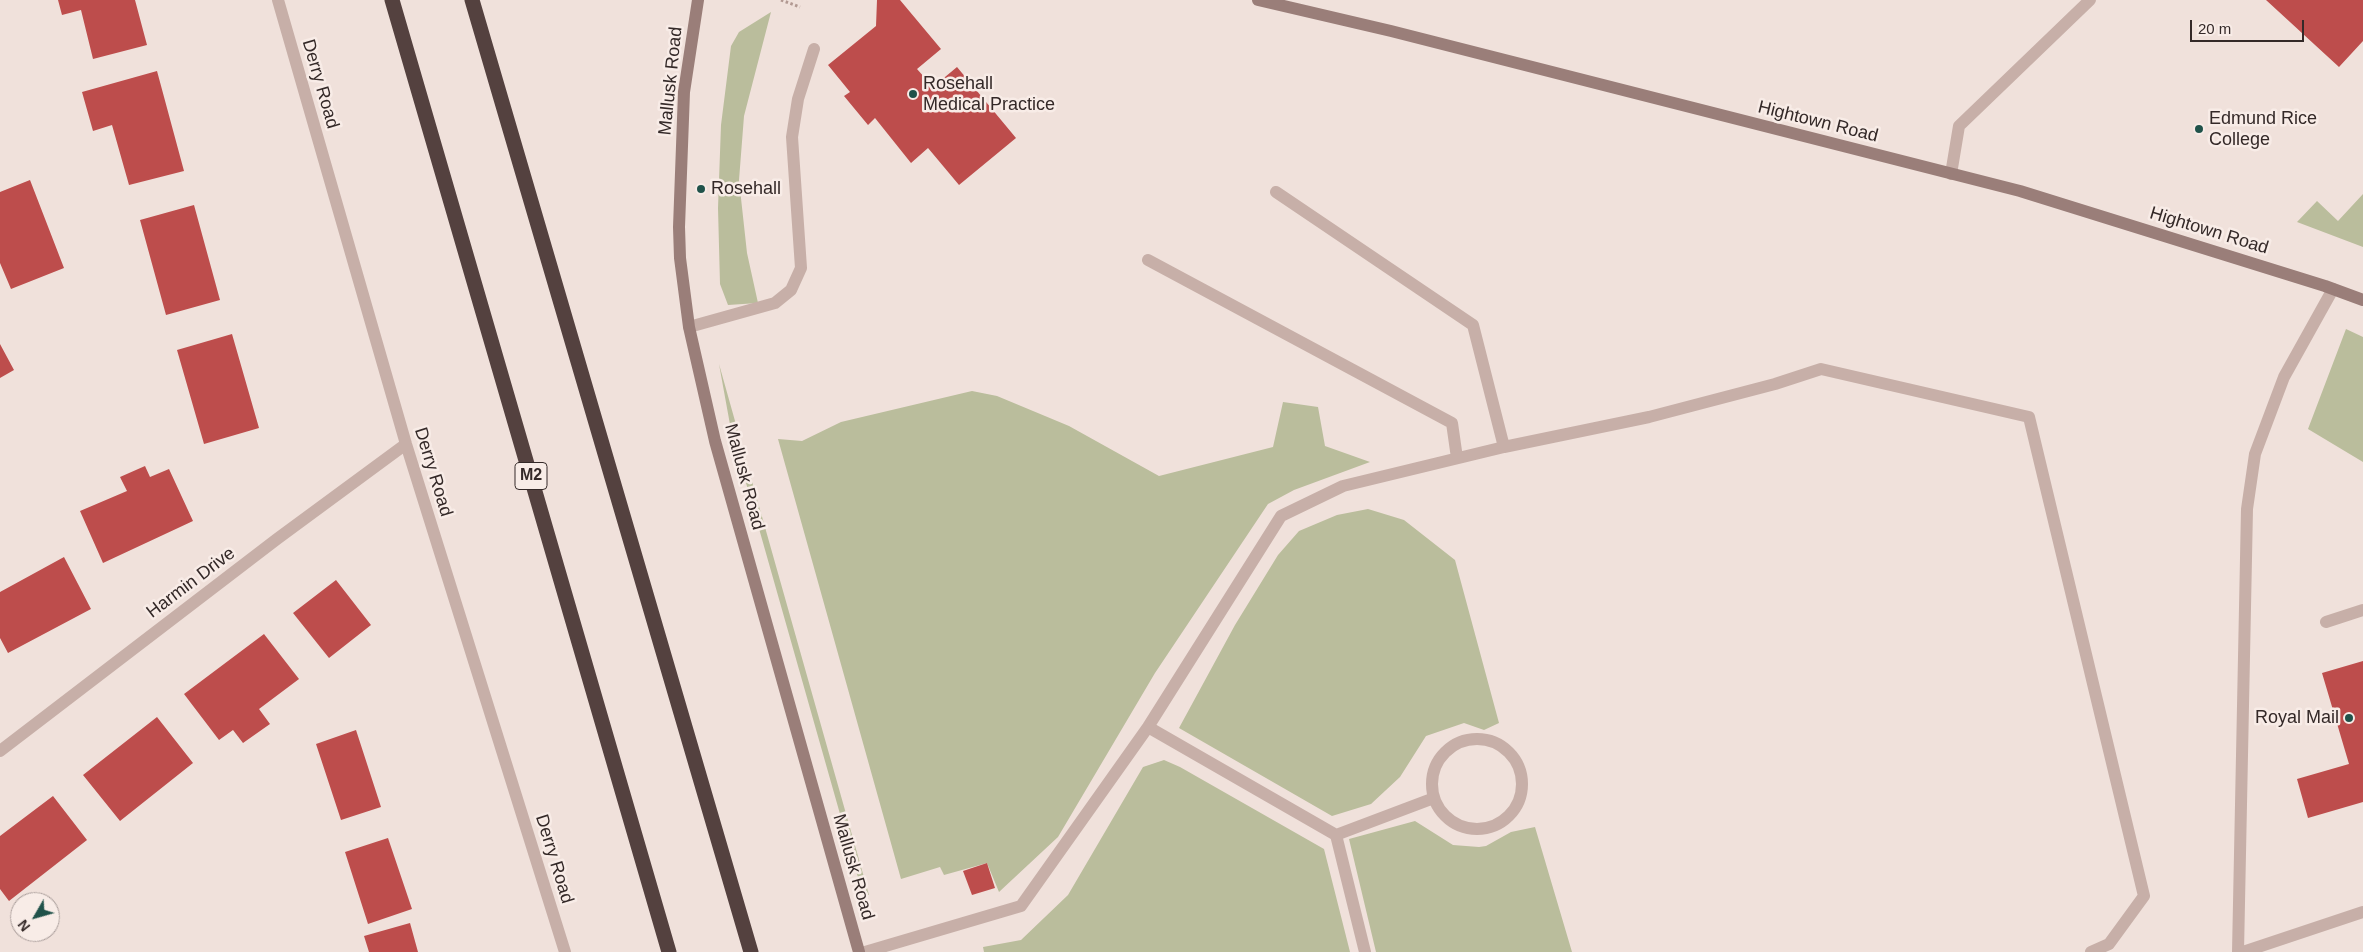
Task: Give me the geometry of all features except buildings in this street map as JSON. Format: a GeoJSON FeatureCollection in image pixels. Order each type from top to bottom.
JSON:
{"type":"FeatureCollection","features":[{"type":"Feature","properties":{"kind":"highway","name":"M2"},"geometry":{"type":"LineString","coordinates":[[392,0],[669,952]]}},
{"type":"Feature","properties":{"kind":"highway"},"geometry":{"type":"LineString","coordinates":[[472,0],[751,952]]}},
{"type":"Feature","properties":{"kind":"main road","name":"Mallusk Road"},"geometry":{"type":"LineString","coordinates":[[698,0],[684,92],[680,217],[680,258],[689,327],[715,441],[859,952]]}},
{"type":"Feature","properties":{"kind":"main road","name":"Hightown Road"},"geometry":{"type":"LineString","coordinates":[[1258,0],[1391,31],[2020,191],[2363,300]]}},
{"type":"Feature","properties":{"kind":"street","name":"Derry Road"},"geometry":{"type":"LineString","coordinates":[[278,0],[406,444],[565,952]]}},
{"type":"Feature","properties":{"kind":"street"},"geometry":{"type":"LineString","coordinates":[[1951,174],[1959,126],[2090,0]]}},
{"type":"Feature","properties":{"kind":"street"},"geometry":{"type":"LineString","coordinates":[[689,327],[774,303],[791,290],[801,268],[792,137],[798,98],[814,49]]}},
{"type":"Feature","properties":{"kind":"street"},"geometry":{"type":"LineString","coordinates":[[1276,192],[1473,325],[1504,446]]}},
{"type":"Feature","properties":{"kind":"street"},"geometry":{"type":"LineString","coordinates":[[1148,260],[1452,423],[1457,458]]}},
{"type":"Feature","properties":{"kind":"street"},"geometry":{"type":"LineString","coordinates":[[2238,952],[2247,509],[2255,454],[2284,377],[2333,289]]}},
{"type":"Feature","properties":{"kind":"street"},"geometry":{"type":"LineString","coordinates":[[865,952],[1021,906],[1148,726],[1281,516],[1342,486],[1504,446],[1649,417],[1774,384],[1821,369],[2029,417],[2144,896],[2109,944],[2091,952]]}},
{"type":"Feature","properties":{"kind":"street","name":"Harmin Drive"},"geometry":{"type":"LineString","coordinates":[[0,751],[277,539],[406,444]]}},
{"type":"Feature","properties":{"kind":"street"},"geometry":{"type":"LineString","coordinates":[[2326,622],[2363,610]]}},
{"type":"Feature","properties":{"kind":"street"},"geometry":{"type":"LineString","coordinates":[[1148,726],[1336,835],[1365,952]]}},
{"type":"Feature","properties":{"kind":"street"},"geometry":{"type":"LineString","coordinates":[[1480,738],[1495,742],[1507,750],[1516,762],[1522,776],[1517,804],[1508,816],[1495,825],[1481,829],[1466,827],[1452,821],[1442,811],[1434,798],[1432,784],[1434,769],[1442,756],[1452,746],[1465,740],[1480,738]]}},
{"type":"Feature","properties":{"kind":"street"},"geometry":{"type":"LineString","coordinates":[[1336,835],[1434,798]]}},
{"type":"Feature","properties":{"kind":"street"},"geometry":{"type":"LineString","coordinates":[[2244,952],[2363,912]]}},
{"type":"Feature","properties":{"kind":"path"},"geometry":{"type":"LineString","coordinates":[[781,0],[800,7]]}},
{"type":"Feature","properties":{"kind":"green space"},"geometry":{"type":"Polygon","coordinates":[[[771,12],[744,116],[739,180],[747,253],[758,303],[728,305],[720,284],[718,208],[721,125],[731,46],[739,32],[771,12]]]}},
{"type":"Feature","properties":{"kind":"green space"},"geometry":{"type":"Polygon","coordinates":[[[2363,194],[2363,247],[2297,222],[2317,201],[2338,221],[2363,194]]]}},
{"type":"Feature","properties":{"kind":"green space"},"geometry":{"type":"Polygon","coordinates":[[[2346,329],[2363,337],[2363,462],[2308,429],[2346,329]]]}},
{"type":"Feature","properties":{"kind":"green space"},"geometry":{"type":"Polygon","coordinates":[[[719,364],[869,895],[863,895],[731,430],[719,364]]]}},
{"type":"Feature","properties":{"kind":"green space"},"geometry":{"type":"Polygon","coordinates":[[[972,391],[997,396],[1069,426],[1159,476],[1273,447],[1283,402],[1318,407],[1325,446],[1370,462],[1294,490],[1268,504],[1155,673],[1058,837],[999,892],[987,863],[944,875],[940,867],[901,879],[778,439],[802,441],[841,422],[972,391]]]}},
{"type":"Feature","properties":{"kind":"green space"},"geometry":{"type":"Polygon","coordinates":[[[1368,509],[1404,520],[1455,560],[1499,723],[1484,730],[1464,723],[1426,736],[1400,777],[1371,804],[1332,816],[1179,728],[1235,625],[1278,555],[1299,531],[1337,515],[1368,509]]]}},
{"type":"Feature","properties":{"kind":"green space"},"geometry":{"type":"Polygon","coordinates":[[[1164,760],[1180,767],[1324,849],[1350,952],[984,952],[983,947],[1021,940],[1068,895],[1143,767],[1164,760]]]}},
{"type":"Feature","properties":{"kind":"green space"},"geometry":{"type":"Polygon","coordinates":[[[1415,821],[1453,845],[1479,847],[1486,846],[1511,832],[1535,827],[1572,952],[1376,952],[1349,839],[1415,821]]]}},
{"type":"Feature","properties":{"kind":"place","name":"Rosehall Medical Practice"},"geometry":{"type":"Point","coordinates":[913,94]}},
{"type":"Feature","properties":{"kind":"place","name":"Edmund Rice College"},"geometry":{"type":"Point","coordinates":[2199,129]}},
{"type":"Feature","properties":{"kind":"place","name":"Rosehall"},"geometry":{"type":"Point","coordinates":[701,189]}},
{"type":"Feature","properties":{"kind":"place","name":"Royal Mail"},"geometry":{"type":"Point","coordinates":[2349,718]}}]}
